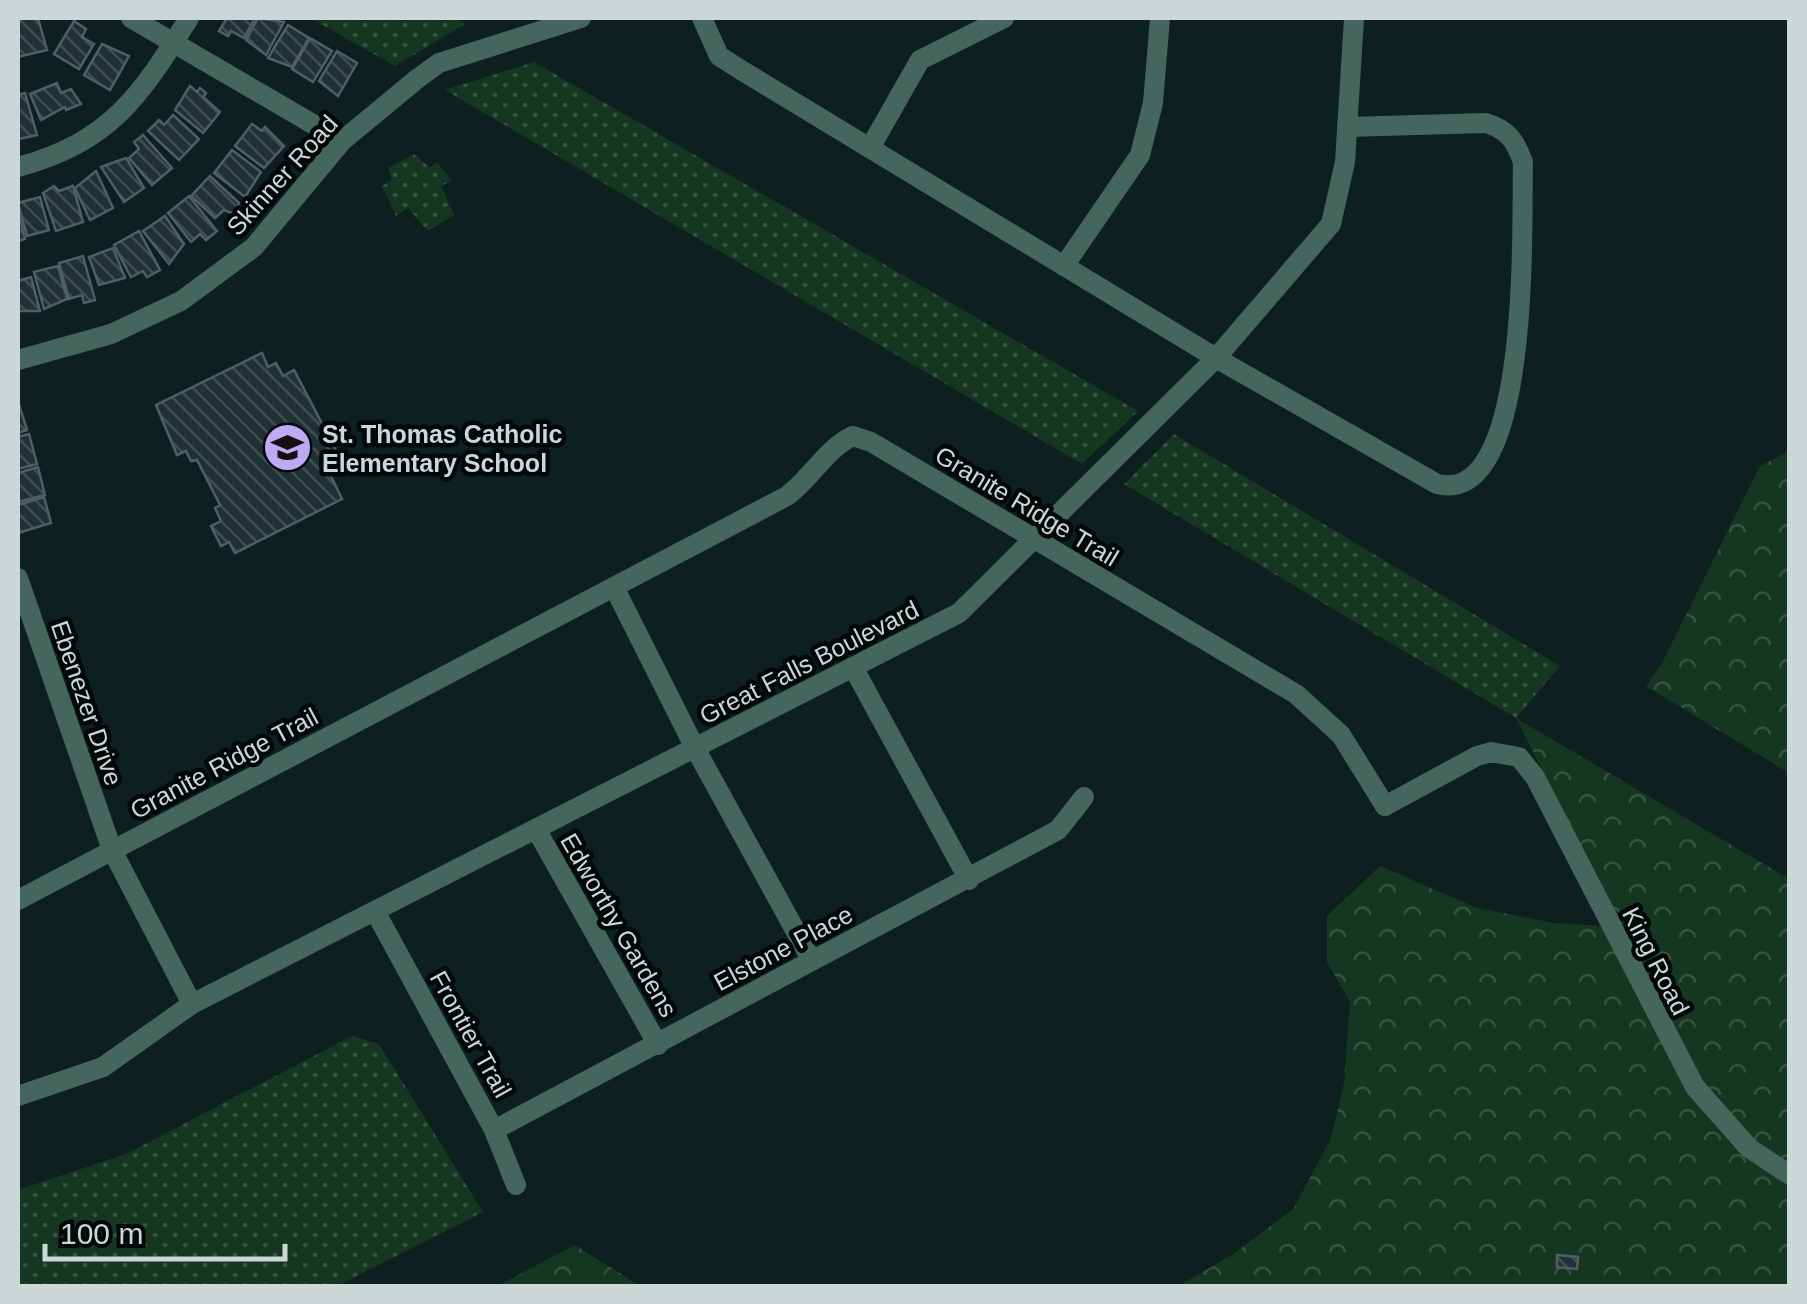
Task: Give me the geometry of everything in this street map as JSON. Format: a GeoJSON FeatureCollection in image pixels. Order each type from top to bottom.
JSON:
{"type":"FeatureCollection","features":[{"type":"Feature","properties":{"kind":"street"},"geometry":{"type":"LineString","coordinates":[[131,18],[342,141]]}},
{"type":"Feature","properties":{"kind":"street"},"geometry":{"type":"LineString","coordinates":[[18,167],[52,157],[100,131],[136,100],[189,18]]}},
{"type":"Feature","properties":{"kind":"street","name":"Skinner Road"},"geometry":{"type":"LineString","coordinates":[[18,360],[127,328],[196,292],[254,247],[342,141],[439,63],[581,18]]}},
{"type":"Feature","properties":{"kind":"street"},"geometry":{"type":"LineString","coordinates":[[702,18],[719,56],[1216,358],[1438,484],[1453,488],[1470,482],[1492,455],[1506,414],[1515,362],[1523,162],[1516,142],[1502,128],[1486,124],[1347,126]]}},
{"type":"Feature","properties":{"kind":"street"},"geometry":{"type":"LineString","coordinates":[[870,148],[920,60],[1004,18]]}},
{"type":"Feature","properties":{"kind":"street"},"geometry":{"type":"LineString","coordinates":[[1064,266],[1140,155],[1154,103],[1160,18]]}},
{"type":"Feature","properties":{"kind":"street","name":"Great Falls Boulevard"},"geometry":{"type":"LineString","coordinates":[[18,1096],[102,1067],[192,1004],[960,614],[1216,358],[1332,224],[1347,126],[1354,18]]}},
{"type":"Feature","properties":{"kind":"street","name":"Granite Ridge Trail"},"geometry":{"type":"LineString","coordinates":[[18,900],[787,496],[809,480],[842,441],[853,436],[871,442],[1296,694],[1341,734],[1385,806],[1477,756],[1504,753]]}},
{"type":"Feature","properties":{"kind":"street","name":"Ebenezer Drive"},"geometry":{"type":"LineString","coordinates":[[18,578],[112,850],[192,1004]]}},
{"type":"Feature","properties":{"kind":"street"},"geometry":{"type":"LineString","coordinates":[[614,588],[695,748],[811,959]]}},
{"type":"Feature","properties":{"kind":"street"},"geometry":{"type":"LineString","coordinates":[[854,667],[968,880]]}},
{"type":"Feature","properties":{"kind":"street","name":"King Road"},"geometry":{"type":"LineString","coordinates":[[1504,753],[1518,758],[1534,778],[1695,1087],[1750,1148],[1790,1175]]}},
{"type":"Feature","properties":{"kind":"street","name":"Elstone Place"},"geometry":{"type":"LineString","coordinates":[[494,1130],[1058,830],[1084,797]]}},
{"type":"Feature","properties":{"kind":"street","name":"Edworthy Gardens"},"geometry":{"type":"LineString","coordinates":[[536,829],[658,1045]]}},
{"type":"Feature","properties":{"kind":"street","name":"Frontier Trail"},"geometry":{"type":"LineString","coordinates":[[375,911],[494,1130],[516,1185]]}},
{"type":"Feature","properties":{"kind":"green space"},"geometry":{"type":"Polygon","coordinates":[[[310,18],[454,18],[465,24],[395,66],[310,18]]]}},
{"type":"Feature","properties":{"kind":"green space"},"geometry":{"type":"Polygon","coordinates":[[[534,62],[1138,411],[1082,464],[445,90],[534,62]]]}},
{"type":"Feature","properties":{"kind":"green space"},"geometry":{"type":"Polygon","coordinates":[[[414,154],[430,168],[437,162],[452,181],[441,186],[454,215],[428,231],[408,208],[396,216],[382,186],[392,180],[388,168],[414,154]]]}},
{"type":"Feature","properties":{"kind":"green space"},"geometry":{"type":"Polygon","coordinates":[[[1174,434],[1560,666],[1516,718],[1124,484],[1174,434]]]}},
{"type":"Feature","properties":{"kind":"green space"},"geometry":{"type":"Polygon","coordinates":[[[1789,451],[1789,773],[1646,686],[1662,663],[1760,466],[1789,451]]]}},
{"type":"Feature","properties":{"kind":"green space"},"geometry":{"type":"Polygon","coordinates":[[[1516,718],[1789,879],[1789,1286],[1178,1286],[1232,1255],[1294,1208],[1331,1138],[1344,1083],[1350,1002],[1327,962],[1327,916],[1380,866],[1477,908],[1554,923],[1621,927],[1516,718]]]}},
{"type":"Feature","properties":{"kind":"green space"},"geometry":{"type":"Polygon","coordinates":[[[352,1036],[379,1044],[483,1212],[337,1286],[18,1286],[18,1190],[126,1154],[352,1036]]]}},
{"type":"Feature","properties":{"kind":"green space"},"geometry":{"type":"Polygon","coordinates":[[[575,1245],[640,1286],[497,1286],[575,1245]]]}},
{"type":"Feature","properties":{"kind":"building"},"geometry":{"type":"Polygon","coordinates":[[[22,18],[38,18],[47,50],[18,57],[18,23],[22,18]]]}},
{"type":"Feature","properties":{"kind":"building"},"geometry":{"type":"Polygon","coordinates":[[[227,18],[255,18],[244,38],[231,31],[228,36],[219,31],[227,18]]]}},
{"type":"Feature","properties":{"kind":"building"},"geometry":{"type":"Polygon","coordinates":[[[258,18],[284,22],[266,55],[246,40],[258,18]]]}},
{"type":"Feature","properties":{"kind":"building"},"geometry":{"type":"Polygon","coordinates":[[[74,21],[86,29],[82,37],[94,44],[79,69],[54,54],[74,21]]]}},
{"type":"Feature","properties":{"kind":"building"},"geometry":{"type":"Polygon","coordinates":[[[288,25],[309,38],[292,67],[268,58],[288,25]]]}},
{"type":"Feature","properties":{"kind":"building"},"geometry":{"type":"Polygon","coordinates":[[[310,38],[332,51],[313,82],[292,69],[310,38]]]}},
{"type":"Feature","properties":{"kind":"building"},"geometry":{"type":"Polygon","coordinates":[[[102,44],[129,56],[110,90],[84,75],[102,44]]]}},
{"type":"Feature","properties":{"kind":"building"},"geometry":{"type":"Polygon","coordinates":[[[337,51],[357,63],[338,96],[319,81],[337,51]]]}},
{"type":"Feature","properties":{"kind":"building"},"geometry":{"type":"Polygon","coordinates":[[[57,83],[61,93],[71,89],[81,104],[66,110],[65,107],[41,120],[30,94],[57,83]]]}},
{"type":"Feature","properties":{"kind":"building"},"geometry":{"type":"Polygon","coordinates":[[[190,86],[206,93],[203,97],[220,112],[203,133],[175,110],[190,86]]]}},
{"type":"Feature","properties":{"kind":"building"},"geometry":{"type":"Polygon","coordinates":[[[25,93],[37,135],[19,139],[18,95],[25,93]]]}},
{"type":"Feature","properties":{"kind":"building"},"geometry":{"type":"Polygon","coordinates":[[[173,115],[199,139],[179,160],[148,131],[159,120],[164,125],[173,115]]]}},
{"type":"Feature","properties":{"kind":"building"},"geometry":{"type":"Polygon","coordinates":[[[252,124],[262,131],[265,127],[284,146],[264,168],[235,146],[252,124]]]}},
{"type":"Feature","properties":{"kind":"building"},"geometry":{"type":"Polygon","coordinates":[[[143,135],[172,168],[152,185],[129,158],[139,149],[134,142],[143,135]]]}},
{"type":"Feature","properties":{"kind":"building"},"geometry":{"type":"Polygon","coordinates":[[[232,150],[261,172],[245,197],[214,173],[232,150]]]}},
{"type":"Feature","properties":{"kind":"building"},"geometry":{"type":"Polygon","coordinates":[[[126,158],[144,188],[124,202],[101,167],[126,158]]]}},
{"type":"Feature","properties":{"kind":"building"},"geometry":{"type":"Polygon","coordinates":[[[96,171],[113,208],[90,220],[75,188],[96,171]]]}},
{"type":"Feature","properties":{"kind":"building"},"geometry":{"type":"Polygon","coordinates":[[[210,176],[239,203],[234,214],[224,210],[215,218],[191,196],[210,176]]]}},
{"type":"Feature","properties":{"kind":"building"},"geometry":{"type":"Polygon","coordinates":[[[54,186],[59,191],[73,186],[83,222],[56,231],[43,193],[54,186]]]}},
{"type":"Feature","properties":{"kind":"building"},"geometry":{"type":"Polygon","coordinates":[[[189,196],[217,231],[206,240],[200,234],[191,242],[168,213],[189,196]]]}},
{"type":"Feature","properties":{"kind":"building"},"geometry":{"type":"Polygon","coordinates":[[[40,197],[49,230],[27,236],[18,203],[40,197]]]}},
{"type":"Feature","properties":{"kind":"building"},"geometry":{"type":"Polygon","coordinates":[[[18,211],[25,239],[18,241],[18,211]]]}},
{"type":"Feature","properties":{"kind":"building"},"geometry":{"type":"Polygon","coordinates":[[[165,216],[184,244],[169,264],[143,231],[165,216]]]}},
{"type":"Feature","properties":{"kind":"building"},"geometry":{"type":"Polygon","coordinates":[[[139,231],[160,270],[147,277],[143,271],[131,277],[114,245],[139,231]]]}},
{"type":"Feature","properties":{"kind":"building"},"geometry":{"type":"Polygon","coordinates":[[[113,248],[125,278],[99,285],[89,257],[113,248]]]}},
{"type":"Feature","properties":{"kind":"building"},"geometry":{"type":"Polygon","coordinates":[[[83,256],[95,300],[84,303],[82,295],[69,299],[59,263],[83,256]]]}},
{"type":"Feature","properties":{"kind":"building"},"geometry":{"type":"Polygon","coordinates":[[[58,266],[67,299],[44,309],[34,272],[58,266]]]}},
{"type":"Feature","properties":{"kind":"building"},"geometry":{"type":"Polygon","coordinates":[[[31,277],[40,311],[18,311],[18,281],[31,277]]]}},
{"type":"Feature","properties":{"kind":"building"},"geometry":{"type":"Polygon","coordinates":[[[262,353],[268,367],[276,363],[283,376],[294,370],[341,460],[327,468],[342,499],[235,553],[229,542],[221,546],[211,526],[221,521],[215,508],[220,505],[197,460],[191,461],[186,451],[177,455],[156,405],[262,353]]]}},
{"type":"Feature","properties":{"kind":"building"},"geometry":{"type":"Polygon","coordinates":[[[18,401],[27,430],[18,433],[18,401]]]}},
{"type":"Feature","properties":{"kind":"building"},"geometry":{"type":"Polygon","coordinates":[[[29,434],[37,464],[18,469],[18,437],[29,434]]]}},
{"type":"Feature","properties":{"kind":"building"},"geometry":{"type":"Polygon","coordinates":[[[38,467],[45,495],[18,502],[18,473],[38,467]]]}},
{"type":"Feature","properties":{"kind":"building"},"geometry":{"type":"Polygon","coordinates":[[[44,497],[51,523],[18,533],[18,505],[44,497]]]}},
{"type":"Feature","properties":{"kind":"building"},"geometry":{"type":"Polygon","coordinates":[[[1557,1255],[1578,1257],[1577,1269],[1557,1267],[1557,1255]]]}},
{"type":"Feature","properties":{"kind":"place","name":"St. Thomas Catholic Elementary School"},"geometry":{"type":"Point","coordinates":[287,448]}}]}
